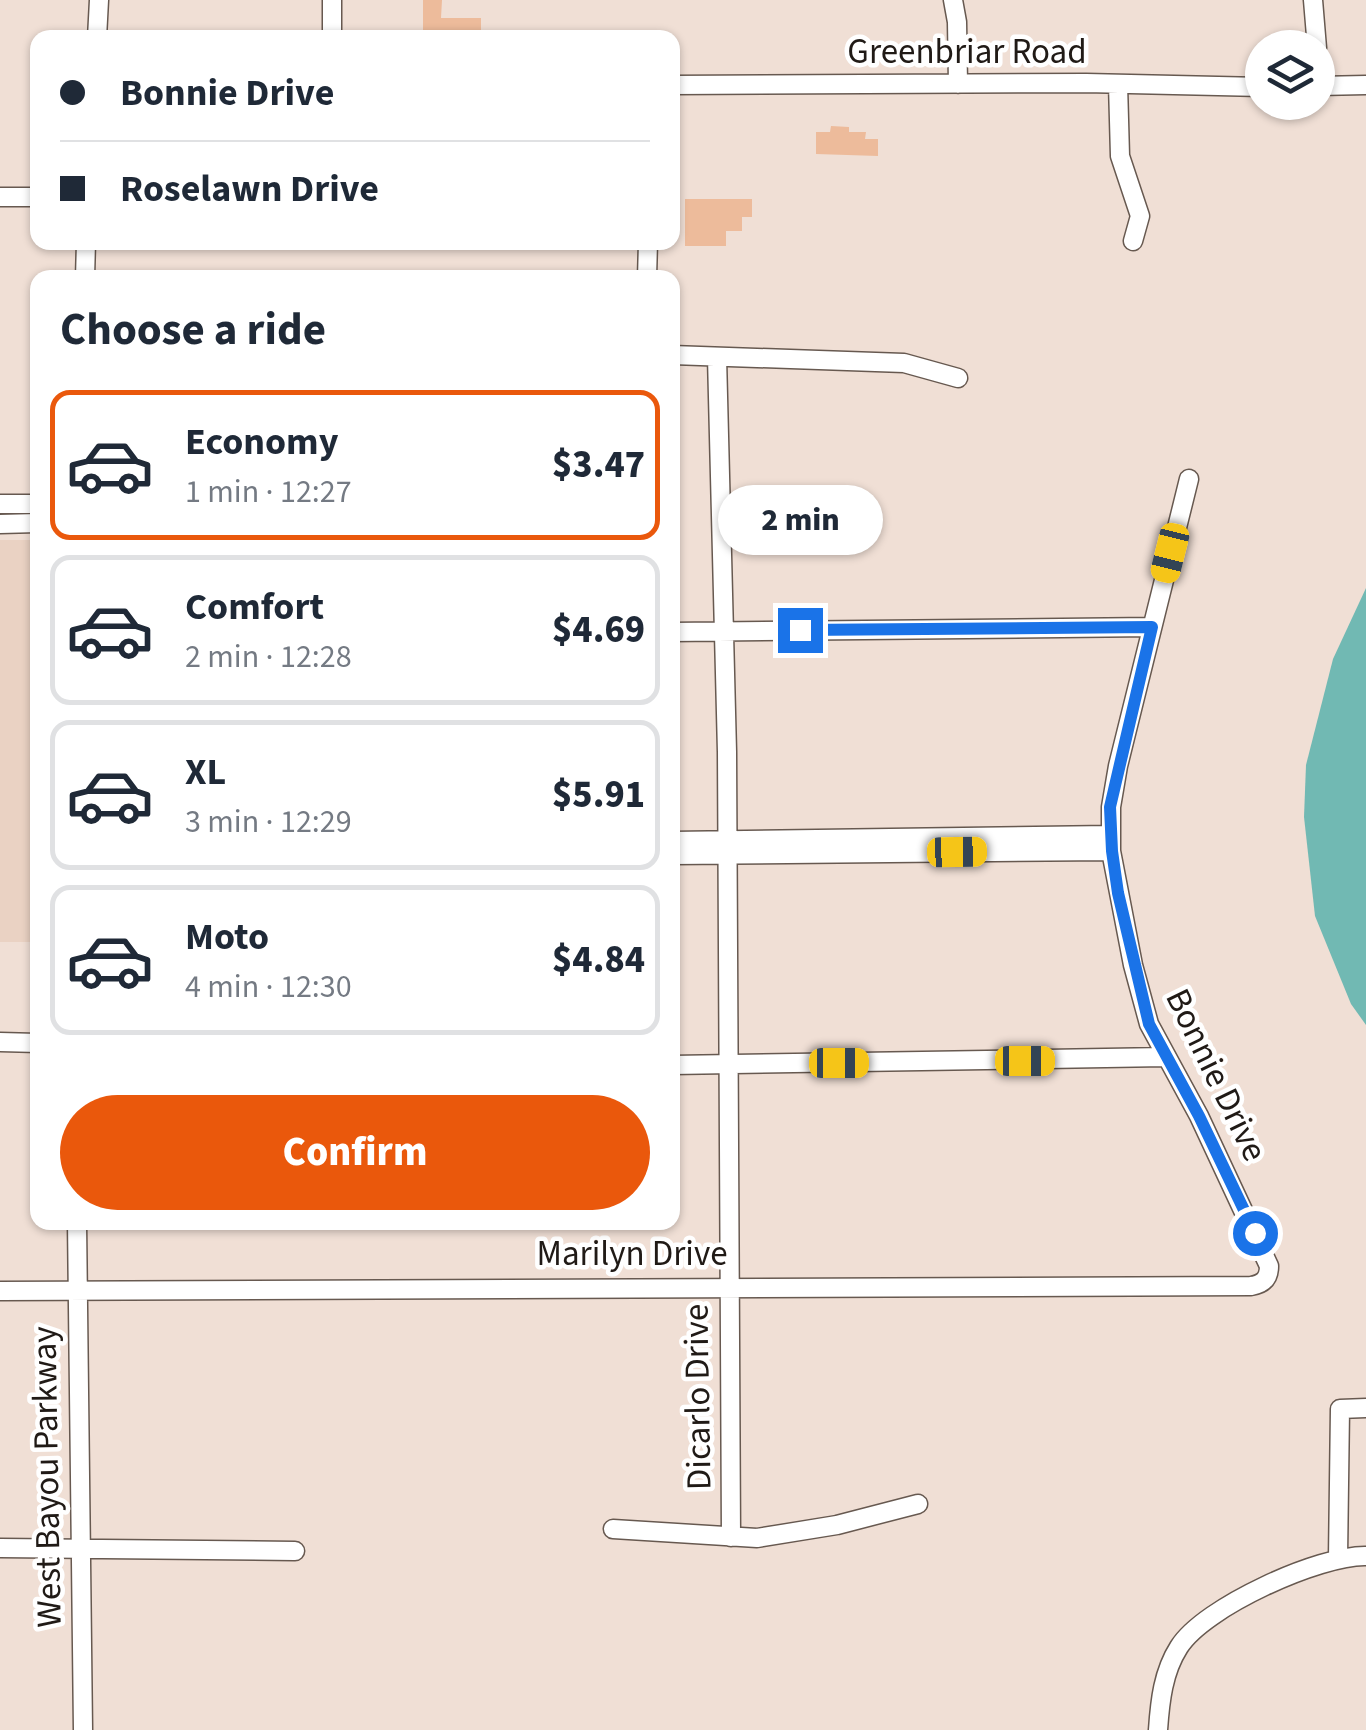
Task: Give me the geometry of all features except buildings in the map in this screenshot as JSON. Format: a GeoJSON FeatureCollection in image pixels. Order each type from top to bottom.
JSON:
{"type":"FeatureCollection","features":[{"type":"Feature","properties":{"kind":"street"},"geometry":{"type":"LineString","coordinates":[[98,30],[100,0]]}},
{"type":"Feature","properties":{"kind":"street"},"geometry":{"type":"LineString","coordinates":[[332,0],[332,30]]}},
{"type":"Feature","properties":{"kind":"street"},"geometry":{"type":"LineString","coordinates":[[952,0],[958,84]]}},
{"type":"Feature","properties":{"kind":"street"},"geometry":{"type":"LineString","coordinates":[[1313,0],[1316,30]]}},
{"type":"Feature","properties":{"kind":"street"},"geometry":{"type":"LineString","coordinates":[[1118,84],[1120,156],[1140,216],[1133,240]]}},
{"type":"Feature","properties":{"kind":"street","name":"Greenbriar Road"},"geometry":{"type":"LineString","coordinates":[[680,85],[1245,87]]}},
{"type":"Feature","properties":{"kind":"street"},"geometry":{"type":"LineString","coordinates":[[1335,86],[1366,86]]}},
{"type":"Feature","properties":{"kind":"street"},"geometry":{"type":"LineString","coordinates":[[0,197],[30,197]]}},
{"type":"Feature","properties":{"kind":"street"},"geometry":{"type":"LineString","coordinates":[[680,355],[904,362],[958,378]]}},
{"type":"Feature","properties":{"kind":"street","name":"Dicarlo Drive"},"geometry":{"type":"LineString","coordinates":[[717,357],[731,1537]]}},
{"type":"Feature","properties":{"kind":"street","name":"Bonnie Drive"},"geometry":{"type":"LineString","coordinates":[[1189,479],[1118,766],[1110,807],[1111,843],[1149,1024],[1199,1116],[1269,1266],[1263,1282]]}},
{"type":"Feature","properties":{"kind":"street"},"geometry":{"type":"LineString","coordinates":[[0,504],[30,504]]}},
{"type":"Feature","properties":{"kind":"street"},"geometry":{"type":"LineString","coordinates":[[0,524],[30,523]]}},
{"type":"Feature","properties":{"kind":"street"},"geometry":{"type":"LineString","coordinates":[[680,632],[1152,627]]}},
{"type":"Feature","properties":{"kind":"street"},"geometry":{"type":"LineString","coordinates":[[680,841],[725,847]]}},
{"type":"Feature","properties":{"kind":"street"},"geometry":{"type":"LineString","coordinates":[[680,854],[725,847],[1111,843]]}},
{"type":"Feature","properties":{"kind":"street"},"geometry":{"type":"LineString","coordinates":[[0,1042],[30,1043]]}},
{"type":"Feature","properties":{"kind":"street"},"geometry":{"type":"LineString","coordinates":[[680,1065],[1166,1058]]}},
{"type":"Feature","properties":{"kind":"street","name":"West Bayou Parkway"},"geometry":{"type":"LineString","coordinates":[[77,1230],[83,1730]]}},
{"type":"Feature","properties":{"kind":"street","name":"Marilyn Drive"},"geometry":{"type":"LineString","coordinates":[[0,1291],[1252,1286],[1263,1282]]}},
{"type":"Feature","properties":{"kind":"street"},"geometry":{"type":"LineString","coordinates":[[1338,1558],[1340,1409],[1366,1408]]}},
{"type":"Feature","properties":{"kind":"street"},"geometry":{"type":"LineString","coordinates":[[613,1529],[757,1538],[918,1504]]}},
{"type":"Feature","properties":{"kind":"street"},"geometry":{"type":"LineString","coordinates":[[0,1548],[295,1551]]}},
{"type":"Feature","properties":{"kind":"street"},"geometry":{"type":"LineString","coordinates":[[1158,1730],[1164,1680],[1184,1640],[1256,1592],[1316,1564],[1366,1556]]}},
{"type":"Feature","properties":{"kind":"shaded area"},"geometry":{"type":"Polygon","coordinates":[[[0,540],[30,540],[30,942],[0,942],[0,540]]]}},
{"type":"Feature","properties":{"kind":"water"},"geometry":{"type":"Polygon","coordinates":[[[1366,588],[1366,1025],[1351,1004],[1315,916],[1304,817],[1306,765],[1333,659],[1366,588]]]}},
{"type":"Feature","properties":{"kind":"route"},"geometry":{"type":"LineString","coordinates":[[800,630],[1152,627],[1110,807],[1118,893],[1149,1024],[1255,1233]]}}]}
